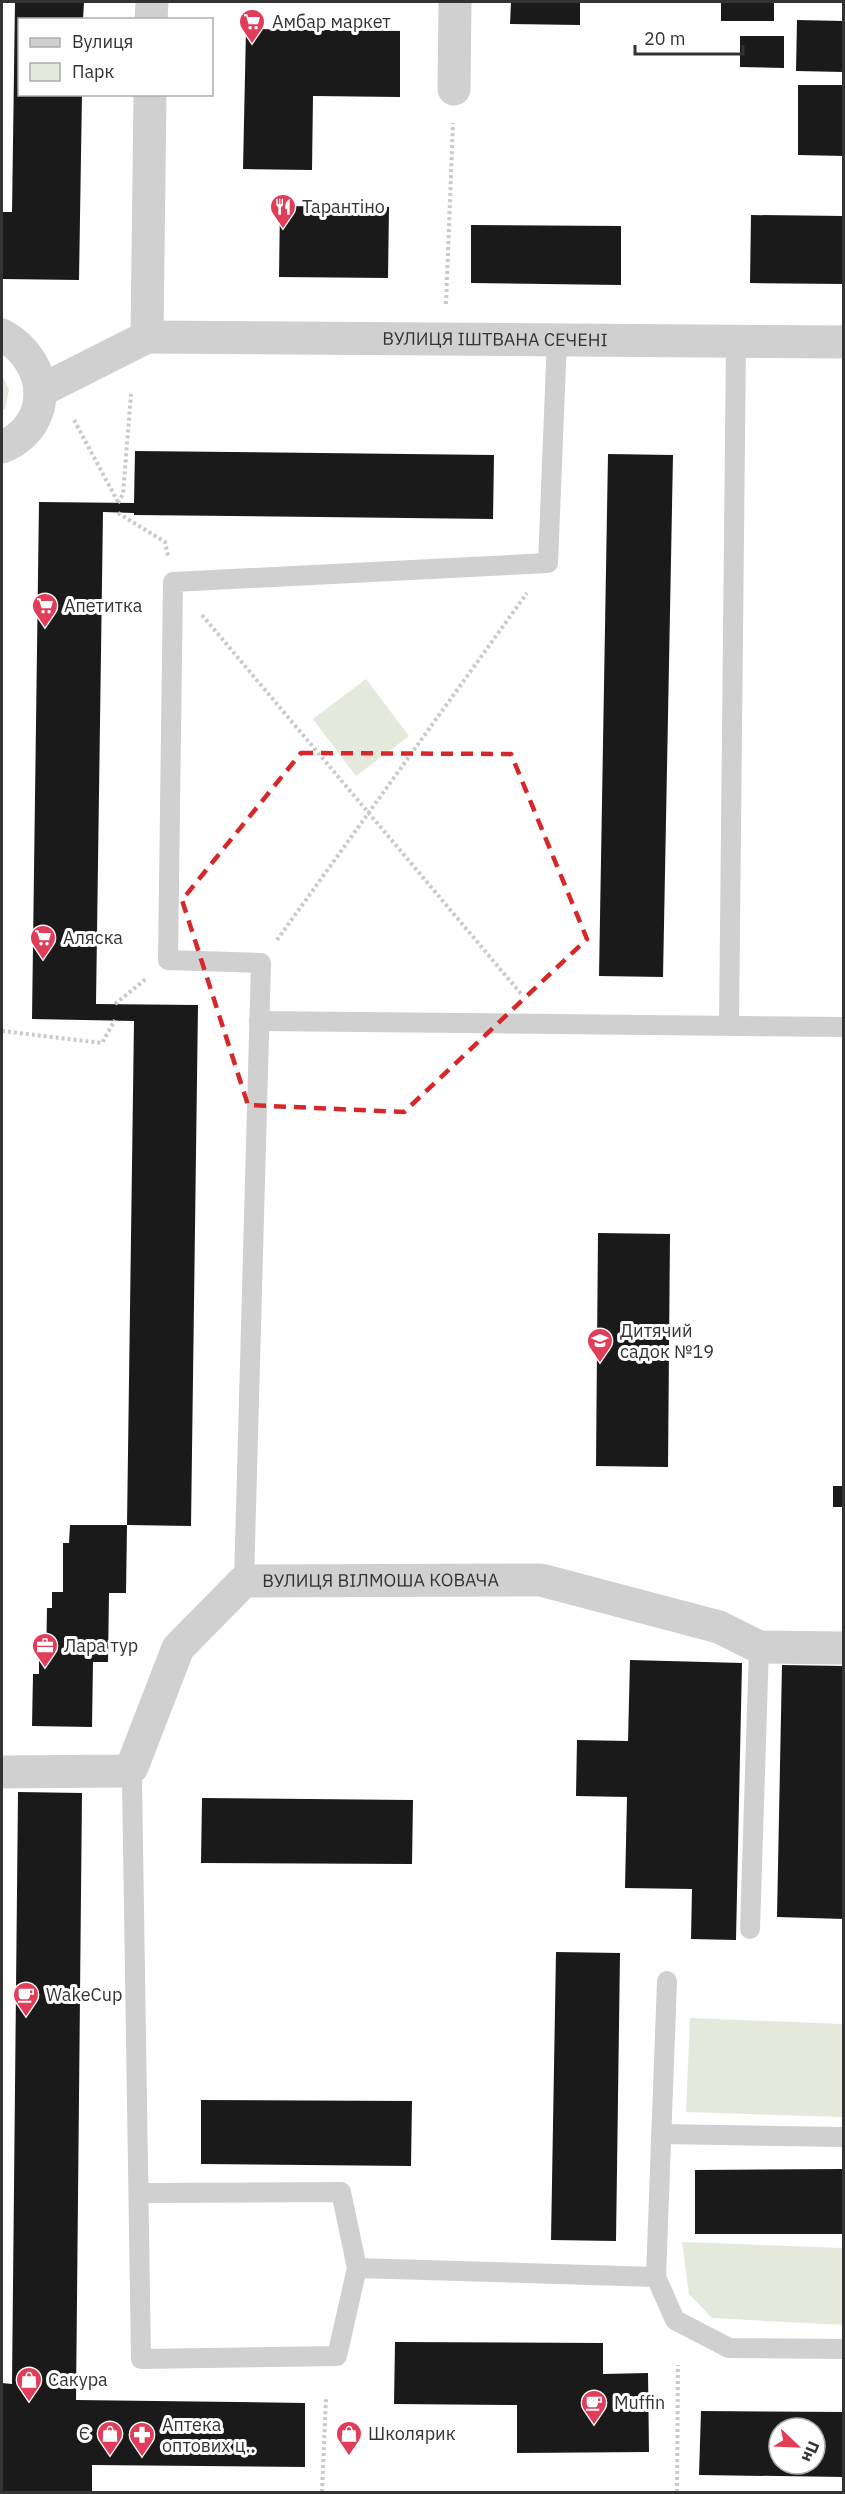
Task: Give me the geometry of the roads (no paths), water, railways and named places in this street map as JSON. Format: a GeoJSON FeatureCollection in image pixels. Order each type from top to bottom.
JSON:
{"type":"FeatureCollection","features":[{"type":"Feature","properties":{"kind":"street"},"geometry":{"type":"LineString","coordinates":[[151,18],[152,2]]}},
{"type":"Feature","properties":{"kind":"street"},"geometry":{"type":"LineString","coordinates":[[454,89],[455,2]]}},
{"type":"Feature","properties":{"kind":"street"},"geometry":{"type":"LineString","coordinates":[[40,391],[147,337],[150,96]]}},
{"type":"Feature","properties":{"kind":"street"},"geometry":{"type":"LineString","coordinates":[[2,335],[16,342],[29,356],[37,373],[40,391],[37,411],[27,429],[2,447]]}},
{"type":"Feature","properties":{"kind":"street","name":"ВУЛИЦЯ ІШТВАНА СЕЧЕНІ"},"geometry":{"type":"LineString","coordinates":[[147,337],[843,342]]}},
{"type":"Feature","properties":{"kind":"street","name":"ВУЛИЦЯ ВІЛМОША КОВАЧА"},"geometry":{"type":"LineString","coordinates":[[132,1767],[178,1648],[244,1581],[541,1580],[719,1628],[759,1647]]}},
{"type":"Feature","properties":{"kind":"street"},"geometry":{"type":"LineString","coordinates":[[759,1647],[843,1648]]}},
{"type":"Feature","properties":{"kind":"street"},"geometry":{"type":"LineString","coordinates":[[2,1772],[122,1771],[132,1767]]}},
{"type":"Feature","properties":{"kind":"lane"},"geometry":{"type":"LineString","coordinates":[[244,1581],[261,963],[168,960],[173,582],[548,563],[557,339]]}},
{"type":"Feature","properties":{"kind":"lane"},"geometry":{"type":"LineString","coordinates":[[729,1026],[736,341]]}},
{"type":"Feature","properties":{"kind":"lane"},"geometry":{"type":"LineString","coordinates":[[259,1021],[843,1027]]}},
{"type":"Feature","properties":{"kind":"lane"},"geometry":{"type":"LineString","coordinates":[[750,1929],[759,1647]]}},
{"type":"Feature","properties":{"kind":"lane"},"geometry":{"type":"LineString","coordinates":[[132,1767],[141,2359],[337,2356],[357,2268],[341,2192],[139,2193]]}},
{"type":"Feature","properties":{"kind":"lane"},"geometry":{"type":"LineString","coordinates":[[667,1981],[656,2277],[675,2320],[729,2348],[843,2349]]}},
{"type":"Feature","properties":{"kind":"lane"},"geometry":{"type":"LineString","coordinates":[[662,2134],[843,2137]]}},
{"type":"Feature","properties":{"kind":"lane"},"geometry":{"type":"LineString","coordinates":[[357,2268],[656,2277]]}},
{"type":"Feature","properties":{"kind":"place","name":"Амбар маркет"},"geometry":{"type":"Point","coordinates":[252,45]}},
{"type":"Feature","properties":{"kind":"place","name":"Тарантіно"},"geometry":{"type":"Point","coordinates":[283,230]}},
{"type":"Feature","properties":{"kind":"place","name":"Апетитка"},"geometry":{"type":"Point","coordinates":[45,629]}},
{"type":"Feature","properties":{"kind":"place","name":"Аляска"},"geometry":{"type":"Point","coordinates":[43,961]}},
{"type":"Feature","properties":{"kind":"place","name":"Дитячий садок №19"},"geometry":{"type":"Point","coordinates":[600,1364]}},
{"type":"Feature","properties":{"kind":"place","name":"Лара тур"},"geometry":{"type":"Point","coordinates":[45,1669]}},
{"type":"Feature","properties":{"kind":"place","name":"WakeCup"},"geometry":{"type":"Point","coordinates":[26,2018]}},
{"type":"Feature","properties":{"kind":"place","name":"Сакура"},"geometry":{"type":"Point","coordinates":[29,2403]}},
{"type":"Feature","properties":{"kind":"place","name":"Muffin"},"geometry":{"type":"Point","coordinates":[594,2426]}},
{"type":"Feature","properties":{"kind":"place","name":"Є"},"geometry":{"type":"Point","coordinates":[110,2457]}},
{"type":"Feature","properties":{"kind":"place","name":"Школярик"},"geometry":{"type":"Point","coordinates":[349,2457]}},
{"type":"Feature","properties":{"kind":"place","name":"Аптека оптових ц‥"},"geometry":{"type":"Point","coordinates":[142,2458]}}]}
